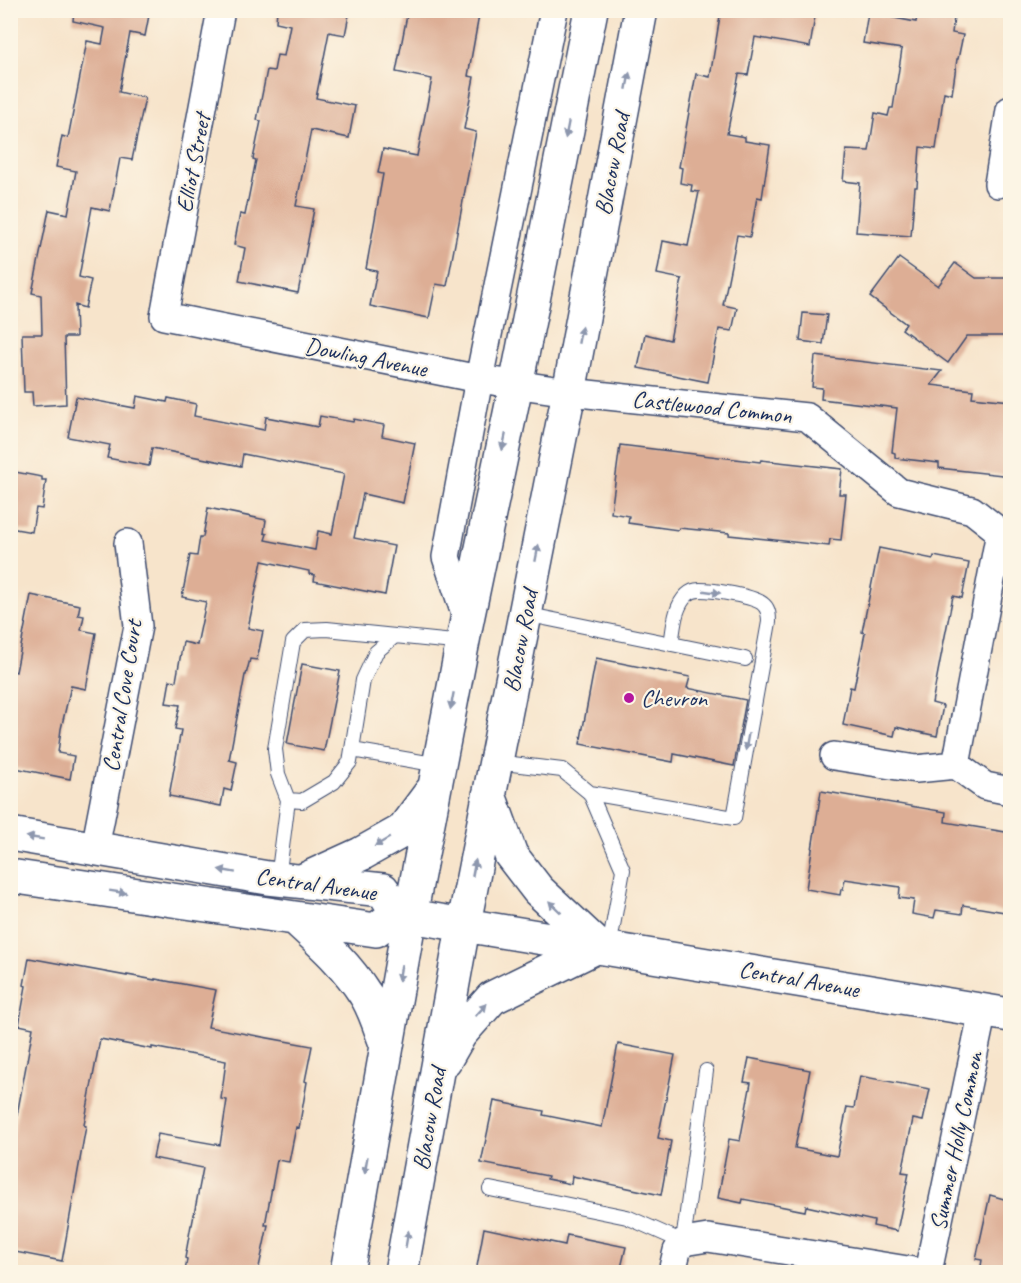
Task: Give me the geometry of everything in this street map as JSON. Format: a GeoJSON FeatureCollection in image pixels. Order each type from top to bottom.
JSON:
{"type":"FeatureCollection","features":[{"type":"Feature","properties":{"kind":"main road"},"geometry":{"type":"LineString","coordinates":[[347,1272],[465,632],[591,10]]}},
{"type":"Feature","properties":{"kind":"main road","name":"Blacow Road"},"geometry":{"type":"LineString","coordinates":[[401,1272],[463,925],[569,392],[641,10]]}},
{"type":"Feature","properties":{"kind":"main road"},"geometry":{"type":"LineString","coordinates":[[289,880],[361,854],[402,831],[438,776]]}},
{"type":"Feature","properties":{"kind":"main road"},"geometry":{"type":"LineString","coordinates":[[436,1075],[460,1034],[492,998],[604,947],[538,890],[511,855],[489,795]]}},
{"type":"Feature","properties":{"kind":"main road","name":"Central Avenue"},"geometry":{"type":"LineString","coordinates":[[10,834],[289,880],[383,890],[397,913],[376,930],[10,876]]}},
{"type":"Feature","properties":{"kind":"main road","name":"Central Avenue"},"geometry":{"type":"LineString","coordinates":[[411,916],[997,1013]]}},
{"type":"Feature","properties":{"kind":"main road"},"geometry":{"type":"LineString","coordinates":[[296,919],[341,961],[367,996],[387,1046]]}},
{"type":"Feature","properties":{"kind":"street","name":"Elliot Street"},"geometry":{"type":"LineString","coordinates":[[164,316],[221,10]]}},
{"type":"Feature","properties":{"kind":"street"},"geometry":{"type":"LineString","coordinates":[[465,632],[446,557],[479,379],[554,10]]}},
{"type":"Feature","properties":{"kind":"street"},"geometry":{"type":"LineString","coordinates":[[998,184],[1011,110]]}},
{"type":"Feature","properties":{"kind":"street","name":"Dowling Avenue"},"geometry":{"type":"LineString","coordinates":[[164,316],[479,379],[569,392]]}},
{"type":"Feature","properties":{"kind":"street","name":"Castlewood Common"},"geometry":{"type":"LineString","coordinates":[[569,392],[807,417],[899,492],[972,510],[1005,531]]}},
{"type":"Feature","properties":{"kind":"street"},"geometry":{"type":"LineString","coordinates":[[956,765],[1005,531]]}},
{"type":"Feature","properties":{"kind":"street","name":"Central Cove Court"},"geometry":{"type":"LineString","coordinates":[[95,848],[138,626],[128,543]]}},
{"type":"Feature","properties":{"kind":"street"},"geometry":{"type":"LineString","coordinates":[[834,756],[916,769],[956,765],[985,786],[1011,791]]}},
{"type":"Feature","properties":{"kind":"street","name":"Summer Holly Common"},"geometry":{"type":"LineString","coordinates":[[928,1272],[997,1013]]}},
{"type":"Feature","properties":{"kind":"street"},"geometry":{"type":"LineString","coordinates":[[672,1272],[677,1251],[683,1242],[708,1238],[920,1272]]}},
{"type":"Feature","properties":{"kind":"lane"},"geometry":{"type":"LineString","coordinates":[[590,793],[734,818],[769,622],[768,611],[763,604],[747,596],[699,590],[689,593],[682,600],[677,612],[671,644]]}},
{"type":"Feature","properties":{"kind":"lane"},"geometry":{"type":"LineString","coordinates":[[525,614],[745,659]]}},
{"type":"Feature","properties":{"kind":"lane"},"geometry":{"type":"LineString","coordinates":[[289,880],[288,800],[278,774],[274,749],[293,642],[304,630],[327,628],[395,636],[465,632]]}},
{"type":"Feature","properties":{"kind":"lane"},"geometry":{"type":"LineString","coordinates":[[288,800],[302,801],[334,782],[350,762],[363,680],[376,652],[395,636]]}},
{"type":"Feature","properties":{"kind":"lane"},"geometry":{"type":"LineString","coordinates":[[352,750],[438,776]]}},
{"type":"Feature","properties":{"kind":"lane"},"geometry":{"type":"LineString","coordinates":[[496,762],[562,770],[590,793],[623,870],[604,947]]}},
{"type":"Feature","properties":{"kind":"lane"},"geometry":{"type":"LineString","coordinates":[[490,1189],[627,1217],[683,1242],[706,1071]]}},
{"type":"Feature","properties":{"kind":"building"},"geometry":{"type":"Polygon","coordinates":[[[74,10],[150,10],[145,36],[130,33],[119,92],[145,98],[132,160],[120,158],[110,211],[92,207],[79,277],[91,280],[85,308],[75,305],[76,337],[64,337],[66,404],[33,406],[32,392],[24,392],[22,334],[42,334],[41,295],[32,293],[49,210],[68,214],[76,171],[56,167],[62,136],[68,138],[87,41],[102,44],[105,28],[73,21],[74,10]]]}},
{"type":"Feature","properties":{"kind":"building"},"geometry":{"type":"Polygon","coordinates":[[[277,10],[350,10],[345,35],[329,32],[316,98],[355,106],[349,138],[311,130],[296,206],[314,209],[298,293],[239,281],[245,248],[234,245],[240,214],[245,215],[256,160],[253,159],[261,121],[257,120],[267,70],[274,71],[277,55],[284,56],[290,25],[276,22],[277,10]]]}},
{"type":"Feature","properties":{"kind":"building"},"geometry":{"type":"Polygon","coordinates":[[[408,10],[480,10],[468,76],[474,77],[464,129],[476,132],[447,286],[436,284],[429,318],[370,306],[377,271],[366,269],[383,174],[378,173],[383,149],[417,156],[432,79],[396,72],[408,10]]]}},
{"type":"Feature","properties":{"kind":"building"},"geometry":{"type":"Polygon","coordinates":[[[721,10],[816,10],[810,47],[755,37],[748,75],[739,74],[727,134],[745,137],[745,141],[770,145],[762,198],[757,197],[750,237],[737,235],[723,305],[737,308],[732,331],[719,329],[708,382],[638,368],[645,334],[670,340],[682,279],[657,274],[663,241],[688,246],[699,192],[691,191],[692,185],[680,183],[682,168],[679,167],[696,74],[710,77],[721,10]]]}},
{"type":"Feature","properties":{"kind":"building"},"geometry":{"type":"Polygon","coordinates":[[[918,10],[955,10],[952,33],[963,35],[952,94],[944,92],[936,149],[920,147],[911,236],[856,232],[860,183],[843,181],[846,150],[869,151],[875,113],[888,116],[890,108],[893,108],[902,49],[863,43],[868,13],[916,22],[918,10]]]}},
{"type":"Feature","properties":{"kind":"building"},"geometry":{"type":"Polygon","coordinates":[[[899,258],[938,286],[955,263],[976,278],[1011,278],[1011,336],[967,336],[948,363],[902,329],[906,324],[870,297],[899,258]]]}},
{"type":"Feature","properties":{"kind":"building"},"geometry":{"type":"Polygon","coordinates":[[[803,313],[827,315],[823,344],[800,341],[803,313]]]}},
{"type":"Feature","properties":{"kind":"building"},"geometry":{"type":"Polygon","coordinates":[[[815,356],[942,371],[931,385],[973,390],[972,397],[1011,401],[1011,476],[939,468],[939,463],[895,458],[895,453],[892,452],[897,408],[821,399],[822,388],[812,387],[815,356]]]}},
{"type":"Feature","properties":{"kind":"building"},"geometry":{"type":"Polygon","coordinates":[[[137,396],[167,402],[168,398],[196,404],[194,416],[264,430],[266,417],[318,427],[320,416],[353,422],[354,419],[384,425],[382,436],[415,443],[403,503],[363,494],[354,538],[394,546],[385,595],[314,581],[315,575],[309,574],[309,571],[262,561],[248,628],[263,631],[257,660],[250,659],[245,675],[229,760],[237,762],[231,791],[224,789],[221,806],[169,796],[181,730],[175,729],[180,705],[166,703],[170,680],[176,681],[183,642],[197,645],[206,602],[182,597],[190,555],[197,556],[208,508],[266,520],[265,540],[315,550],[318,531],[332,534],[344,474],[243,454],[241,466],[152,448],[149,466],[107,458],[110,445],[68,437],[76,397],[135,408],[137,396]]]}},
{"type":"Feature","properties":{"kind":"building"},"geometry":{"type":"Polygon","coordinates":[[[620,445],[760,462],[761,460],[842,469],[839,494],[846,494],[841,540],[830,539],[829,546],[628,523],[629,516],[611,513],[620,445]]]}},
{"type":"Feature","properties":{"kind":"building"},"geometry":{"type":"Polygon","coordinates":[[[10,471],[42,477],[42,480],[46,480],[42,509],[36,508],[32,532],[10,528],[10,471]]]}},
{"type":"Feature","properties":{"kind":"building"},"geometry":{"type":"Polygon","coordinates":[[[879,548],[933,559],[934,556],[969,563],[962,598],[953,596],[932,703],[943,706],[937,736],[896,727],[894,736],[843,725],[850,687],[854,688],[865,633],[862,632],[879,548]]]}},
{"type":"Feature","properties":{"kind":"building"},"geometry":{"type":"Polygon","coordinates":[[[31,595],[80,605],[78,615],[84,616],[81,630],[96,633],[86,689],[71,686],[61,729],[58,753],[74,756],[70,779],[10,767],[10,670],[16,672],[31,595]]]}},
{"type":"Feature","properties":{"kind":"building"},"geometry":{"type":"Polygon","coordinates":[[[596,658],[690,677],[687,688],[746,700],[734,766],[674,754],[673,762],[580,744],[596,658]]]}},
{"type":"Feature","properties":{"kind":"building"},"geometry":{"type":"Polygon","coordinates":[[[302,664],[340,671],[324,751],[287,744],[302,664]]]}},
{"type":"Feature","properties":{"kind":"building"},"geometry":{"type":"Polygon","coordinates":[[[821,791],[946,812],[945,822],[1011,833],[1011,913],[963,905],[962,914],[936,910],[934,918],[912,914],[914,900],[899,898],[900,887],[845,879],[840,895],[806,889],[821,791]]]}},
{"type":"Feature","properties":{"kind":"building"},"geometry":{"type":"Polygon","coordinates":[[[29,958],[216,990],[208,1027],[312,1046],[299,1128],[296,1127],[289,1162],[277,1160],[265,1225],[268,1225],[258,1272],[185,1272],[187,1259],[185,1258],[203,1168],[153,1158],[158,1134],[220,1145],[227,1100],[221,1099],[226,1061],[100,1039],[62,1261],[10,1251],[10,1153],[33,1028],[19,1025],[29,958]]]}},
{"type":"Feature","properties":{"kind":"building"},"geometry":{"type":"Polygon","coordinates":[[[618,1044],[675,1055],[658,1138],[671,1141],[661,1195],[572,1176],[571,1184],[547,1179],[548,1176],[481,1163],[494,1101],[544,1111],[543,1115],[602,1127],[618,1044]]]}},
{"type":"Feature","properties":{"kind":"building"},"geometry":{"type":"Polygon","coordinates":[[[749,1058],[810,1070],[795,1148],[837,1156],[847,1107],[854,1108],[860,1076],[930,1089],[923,1121],[913,1119],[902,1172],[909,1173],[897,1231],[873,1226],[874,1221],[806,1206],[805,1211],[743,1199],[742,1203],[718,1198],[729,1139],[740,1141],[751,1083],[744,1082],[749,1058]]]}},
{"type":"Feature","properties":{"kind":"building"},"geometry":{"type":"Polygon","coordinates":[[[990,1195],[1011,1201],[1011,1272],[980,1272],[982,1260],[976,1259],[990,1195]]]}},
{"type":"Feature","properties":{"kind":"building"},"geometry":{"type":"Polygon","coordinates":[[[484,1228],[565,1245],[567,1235],[626,1247],[620,1272],[476,1272],[484,1228]]]}},
{"type":"Feature","properties":{"kind":"place","name":"Chevron"},"geometry":{"type":"Point","coordinates":[629,698]}}]}
